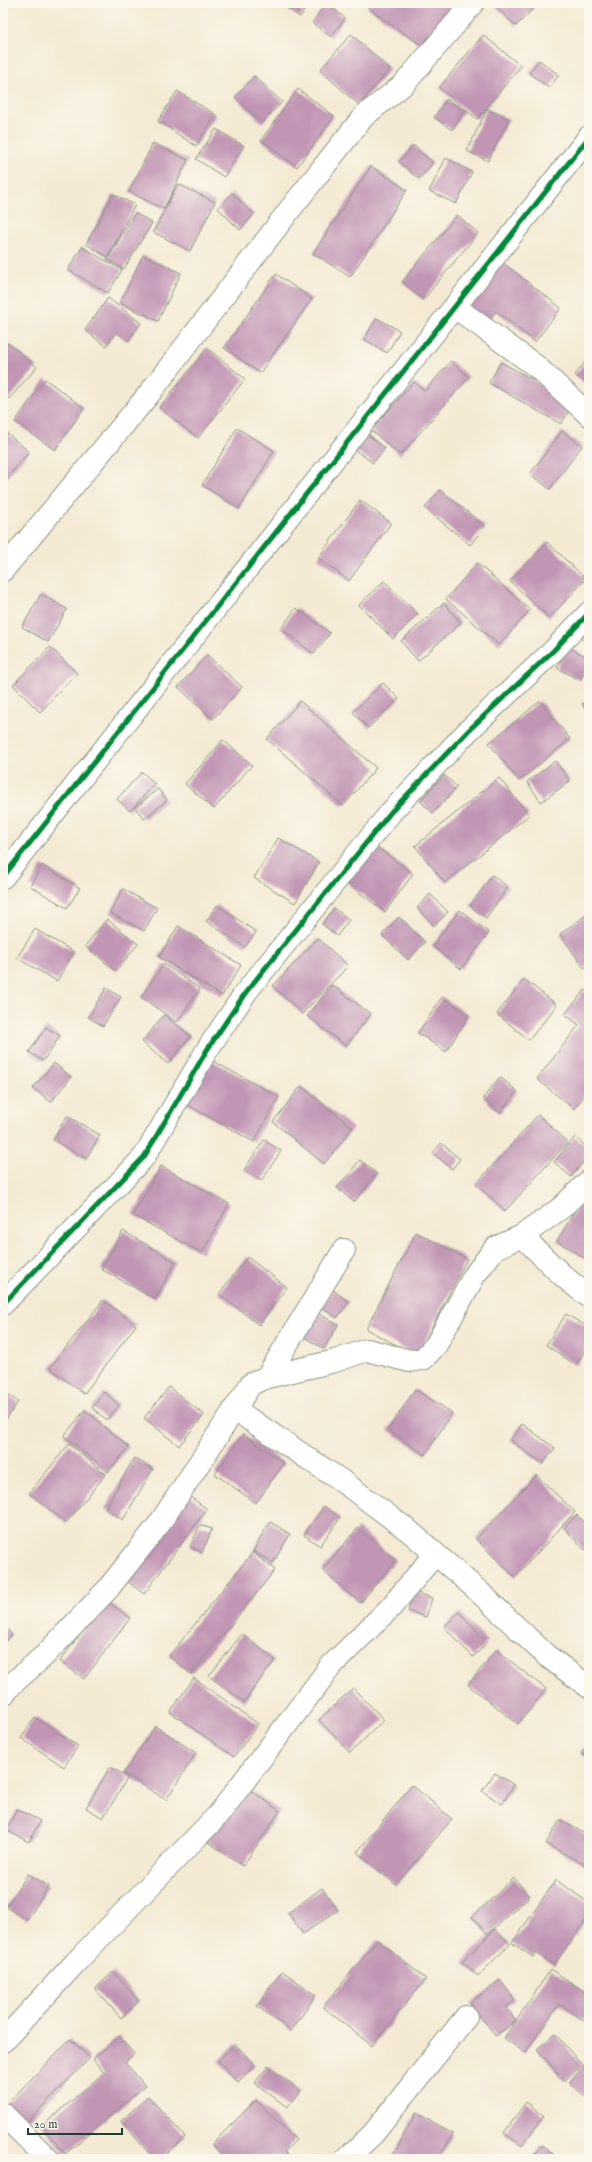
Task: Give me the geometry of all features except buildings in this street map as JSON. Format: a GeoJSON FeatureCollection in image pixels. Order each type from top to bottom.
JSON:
{"type":"FeatureCollection","features":[{"type":"Feature","properties":{"kind":"street"},"geometry":{"type":"LineString","coordinates":[[3,570],[149,394],[291,208],[364,116],[404,84],[473,3]]}},
{"type":"Feature","properties":{"kind":"street"},"geometry":{"type":"LineString","coordinates":[[3,877],[589,137]]}},
{"type":"Feature","properties":{"kind":"street"},"geometry":{"type":"LineString","coordinates":[[455,307],[537,367],[589,414]]}},
{"type":"Feature","properties":{"kind":"street"},"geometry":{"type":"LineString","coordinates":[[3,1304],[144,1157],[207,1050],[246,992],[391,812],[469,730],[553,651],[589,613]]}},
{"type":"Feature","properties":{"kind":"street"},"geometry":{"type":"LineString","coordinates":[[3,1695],[12,1684],[45,1655],[107,1590],[160,1523],[251,1384],[266,1377],[335,1361],[367,1350],[410,1361],[423,1359],[436,1345],[474,1276],[495,1248],[522,1236],[561,1208],[589,1181]]}},
{"type":"Feature","properties":{"kind":"street"},"geometry":{"type":"LineString","coordinates":[[522,1236],[563,1276],[589,1298]]}},
{"type":"Feature","properties":{"kind":"street"},"geometry":{"type":"LineString","coordinates":[[266,1377],[344,1250]]}},
{"type":"Feature","properties":{"kind":"street"},"geometry":{"type":"LineString","coordinates":[[234,1409],[346,1484],[409,1531],[475,1588],[547,1656],[589,1687]]}},
{"type":"Feature","properties":{"kind":"street"},"geometry":{"type":"LineString","coordinates":[[3,2041],[81,1957],[219,1814],[332,1666],[391,1607],[435,1554]]}},
{"type":"Feature","properties":{"kind":"street"},"geometry":{"type":"LineString","coordinates":[[346,2159],[373,2134],[466,2017]]}},
{"type":"Feature","properties":{"kind":"street"},"geometry":{"type":"LineString","coordinates":[[3,2114],[48,2159]]}},
{"type":"Feature","properties":{"kind":"cycle path"},"geometry":{"type":"LineString","coordinates":[[3,877],[589,137]]}},
{"type":"Feature","properties":{"kind":"cycle path"},"geometry":{"type":"LineString","coordinates":[[3,1304],[144,1157],[207,1050],[246,992],[391,812],[469,730],[553,651],[589,613]]}}]}
